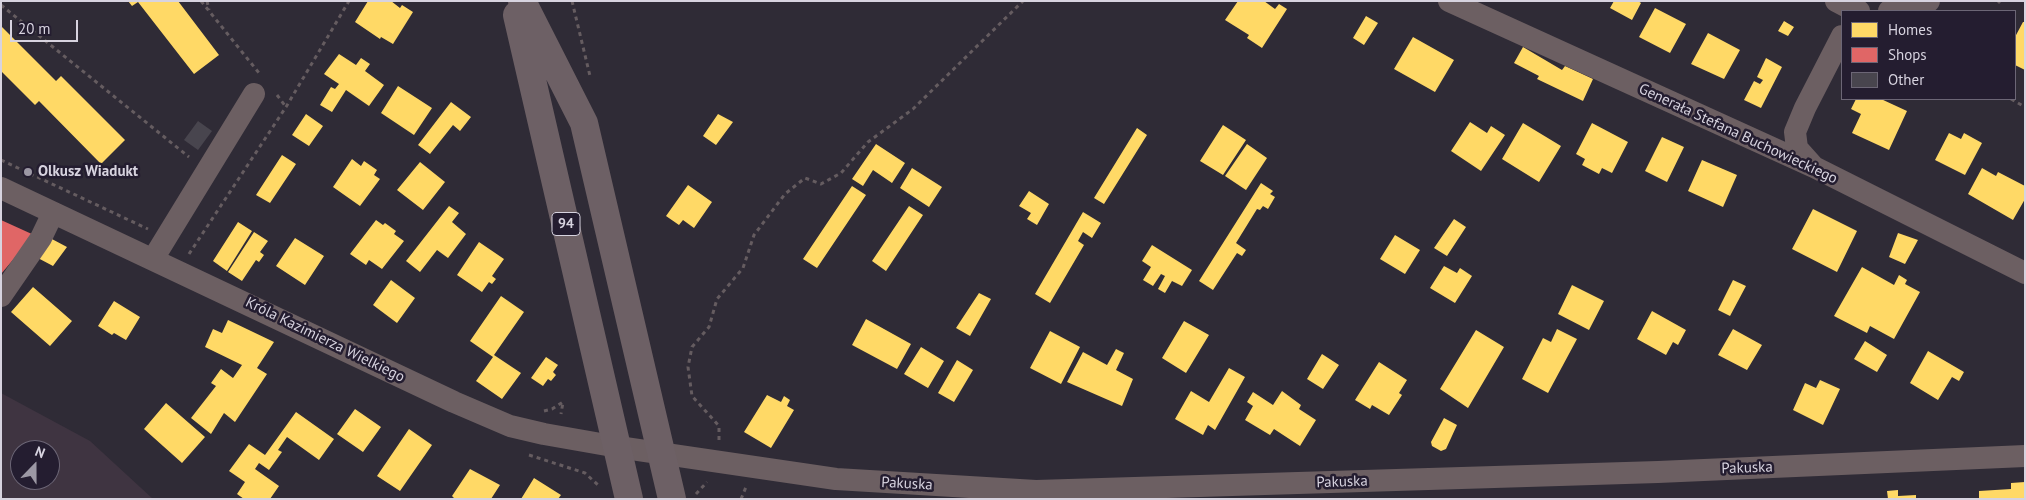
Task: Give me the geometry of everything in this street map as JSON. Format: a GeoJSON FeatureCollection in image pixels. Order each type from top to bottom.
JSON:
{"type":"FeatureCollection","features":[{"type":"Feature","properties":{"kind":"main road","name":"94"},"geometry":{"type":"LineString","coordinates":[[514,1],[629,499]]}},
{"type":"Feature","properties":{"kind":"main road"},"geometry":{"type":"LineString","coordinates":[[522,1],[584,123],[672,499]]}},
{"type":"Feature","properties":{"kind":"street","name":"Generała Stefana Buchowieckiego"},"geometry":{"type":"LineString","coordinates":[[1449,1],[1814,167],[2025,273]]}},
{"type":"Feature","properties":{"kind":"street"},"geometry":{"type":"LineString","coordinates":[[1836,1],[1853,10]]}},
{"type":"Feature","properties":{"kind":"street"},"geometry":{"type":"LineString","coordinates":[[1893,10],[1929,1]]}},
{"type":"Feature","properties":{"kind":"street"},"geometry":{"type":"LineString","coordinates":[[1814,167],[1797,148],[1795,132],[1805,108],[1841,38]]}},
{"type":"Feature","properties":{"kind":"street"},"geometry":{"type":"LineString","coordinates":[[153,258],[263,88]]}},
{"type":"Feature","properties":{"kind":"street","name":"Króla Kazimierza Wielkiego"},"geometry":{"type":"LineString","coordinates":[[1,188],[492,419],[544,434],[661,454]]}},
{"type":"Feature","properties":{"kind":"street"},"geometry":{"type":"LineString","coordinates":[[1,296],[41,238],[53,213]]}},
{"type":"Feature","properties":{"kind":"street","name":"Pakuska"},"geometry":{"type":"LineString","coordinates":[[661,454],[836,479],[1036,491],[1658,472],[2025,456]]}},
{"type":"Feature","properties":{"kind":"path"},"geometry":{"type":"LineString","coordinates":[[201,1],[263,88],[286,107]]}},
{"type":"Feature","properties":{"kind":"path"},"geometry":{"type":"LineString","coordinates":[[207,1],[209,11]]}},
{"type":"Feature","properties":{"kind":"path"},"geometry":{"type":"LineString","coordinates":[[194,245],[286,107],[349,1]]}},
{"type":"Feature","properties":{"kind":"path"},"geometry":{"type":"LineString","coordinates":[[718,443],[719,426],[692,396],[688,367],[692,347],[708,327],[717,298],[743,268],[754,235],[785,194],[805,178],[821,184],[841,173],[868,142],[913,109],[1022,1]]}},
{"type":"Feature","properties":{"kind":"path"},"geometry":{"type":"LineString","coordinates":[[1,5],[196,162]]}},
{"type":"Feature","properties":{"kind":"path"},"geometry":{"type":"LineString","coordinates":[[2013,100],[2025,107]]}},
{"type":"Feature","properties":{"kind":"path"},"geometry":{"type":"LineString","coordinates":[[1,160],[151,230]]}},
{"type":"Feature","properties":{"kind":"shaded area"},"geometry":{"type":"Polygon","coordinates":[[[1,393],[90,441],[153,499],[1,499],[1,393]]]}},
{"type":"Feature","properties":{"kind":"building: Homes"},"geometry":{"type":"Polygon","coordinates":[[[128,1],[178,1],[219,55],[194,74],[138,2],[132,6],[128,1]]]}},
{"type":"Feature","properties":{"kind":"building: Homes"},"geometry":{"type":"Polygon","coordinates":[[[368,1],[391,1],[400,8],[402,5],[413,12],[393,44],[381,37],[380,39],[355,22],[368,1]]]}},
{"type":"Feature","properties":{"kind":"building: Homes"},"geometry":{"type":"Polygon","coordinates":[[[1238,1],[1264,1],[1275,9],[1279,4],[1287,9],[1262,48],[1247,38],[1249,35],[1225,20],[1238,1]]]}},
{"type":"Feature","properties":{"kind":"building: Homes"},"geometry":{"type":"Polygon","coordinates":[[[1614,1],[1638,1],[1641,3],[1632,20],[1610,8],[1614,1]]]}},
{"type":"Feature","properties":{"kind":"building: Homes"},"geometry":{"type":"Polygon","coordinates":[[[1655,8],[1686,24],[1670,53],[1639,37],[1655,8]]]}},
{"type":"Feature","properties":{"kind":"building: Homes"},"geometry":{"type":"Polygon","coordinates":[[[1366,16],[1378,23],[1364,45],[1353,38],[1366,16]]]}},
{"type":"Feature","properties":{"kind":"building: Homes"},"geometry":{"type":"Polygon","coordinates":[[[1784,21],[1794,27],[1788,36],[1778,31],[1784,21]]]}},
{"type":"Feature","properties":{"kind":"building: Homes"},"geometry":{"type":"Polygon","coordinates":[[[2023,22],[2025,22],[2025,70],[2016,66],[2016,35],[2023,22]]]}},
{"type":"Feature","properties":{"kind":"building: Homes"},"geometry":{"type":"Polygon","coordinates":[[[1,26],[56,81],[61,76],[125,140],[101,164],[39,101],[35,105],[1,71],[1,26]]]}},
{"type":"Feature","properties":{"kind":"building: Homes"},"geometry":{"type":"Polygon","coordinates":[[[1708,33],[1740,50],[1724,79],[1691,64],[1708,33]]]}},
{"type":"Feature","properties":{"kind":"building: Homes"},"geometry":{"type":"Polygon","coordinates":[[[1413,37],[1454,60],[1435,92],[1394,69],[1413,37]]]}},
{"type":"Feature","properties":{"kind":"building: Homes"},"geometry":{"type":"Polygon","coordinates":[[[1523,47],[1562,70],[1565,66],[1593,79],[1583,101],[1537,79],[1539,76],[1514,63],[1523,47]]]}},
{"type":"Feature","properties":{"kind":"building: Homes"},"geometry":{"type":"Polygon","coordinates":[[[339,54],[356,65],[361,58],[370,64],[365,71],[384,85],[369,106],[346,90],[332,112],[320,105],[331,87],[335,89],[339,84],[324,74],[339,54]]]}},
{"type":"Feature","properties":{"kind":"building: Homes"},"geometry":{"type":"Polygon","coordinates":[[[1766,58],[1782,67],[1761,108],[1744,100],[1754,81],[1760,84],[1763,80],[1757,77],[1766,58]]]}},
{"type":"Feature","properties":{"kind":"building: Homes"},"geometry":{"type":"Polygon","coordinates":[[[398,86],[432,108],[414,135],[381,113],[398,86]]]}},
{"type":"Feature","properties":{"kind":"building: Homes"},"geometry":{"type":"Polygon","coordinates":[[[1856,100],[1883,100],[1907,111],[1889,150],[1852,133],[1861,114],[1851,109],[1856,100]]]}},
{"type":"Feature","properties":{"kind":"building: Homes"},"geometry":{"type":"Polygon","coordinates":[[[451,102],[471,117],[460,131],[453,125],[430,154],[418,145],[451,102]]]}},
{"type":"Feature","properties":{"kind":"building: Homes"},"geometry":{"type":"Polygon","coordinates":[[[306,114],[323,126],[309,146],[292,135],[306,114]]]}},
{"type":"Feature","properties":{"kind":"building: Homes"},"geometry":{"type":"Polygon","coordinates":[[[718,114],[733,122],[716,145],[703,136],[718,114]]]}},
{"type":"Feature","properties":{"kind":"building: Homes"},"geometry":{"type":"Polygon","coordinates":[[[1470,122],[1487,133],[1491,126],[1505,135],[1481,171],[1451,151],[1470,122]]]}},
{"type":"Feature","properties":{"kind":"building: Homes"},"geometry":{"type":"Polygon","coordinates":[[[1523,123],[1561,146],[1539,182],[1502,159],[1523,123]]]}},
{"type":"Feature","properties":{"kind":"building: Homes"},"geometry":{"type":"Polygon","coordinates":[[[1592,123],[1628,142],[1612,173],[1602,168],[1599,174],[1582,165],[1585,159],[1576,154],[1592,123]]]}},
{"type":"Feature","properties":{"kind":"building: Homes"},"geometry":{"type":"Polygon","coordinates":[[[1223,125],[1246,140],[1223,175],[1200,161],[1223,125]]]}},
{"type":"Feature","properties":{"kind":"building: Homes"},"geometry":{"type":"Polygon","coordinates":[[[1137,128],[1147,135],[1104,204],[1094,198],[1137,128]]]}},
{"type":"Feature","properties":{"kind":"building: Homes"},"geometry":{"type":"Polygon","coordinates":[[[1949,133],[1961,139],[1964,133],[1982,143],[1965,175],[1935,160],[1949,133]]]}},
{"type":"Feature","properties":{"kind":"building: Homes"},"geometry":{"type":"Polygon","coordinates":[[[1662,137],[1684,147],[1667,182],[1645,171],[1662,137]]]}},
{"type":"Feature","properties":{"kind":"building: Homes"},"geometry":{"type":"Polygon","coordinates":[[[876,144],[905,163],[892,183],[873,170],[863,186],[852,179],[876,144]]]}},
{"type":"Feature","properties":{"kind":"building: Homes"},"geometry":{"type":"Polygon","coordinates":[[[1247,144],[1267,158],[1246,190],[1225,176],[1247,144]]]}},
{"type":"Feature","properties":{"kind":"building: Homes"},"geometry":{"type":"Polygon","coordinates":[[[282,155],[296,164],[270,203],[256,195],[282,155]]]}},
{"type":"Feature","properties":{"kind":"building: Homes"},"geometry":{"type":"Polygon","coordinates":[[[352,159],[361,166],[364,161],[377,170],[374,175],[380,179],[360,206],[333,187],[352,159]]]}},
{"type":"Feature","properties":{"kind":"building: Homes"},"geometry":{"type":"Polygon","coordinates":[[[1702,160],[1737,175],[1723,207],[1688,191],[1702,160]]]}},
{"type":"Feature","properties":{"kind":"building: Homes"},"geometry":{"type":"Polygon","coordinates":[[[420,162],[445,182],[423,210],[397,190],[420,162]]]}},
{"type":"Feature","properties":{"kind":"building: Homes"},"geometry":{"type":"Polygon","coordinates":[[[912,168],[942,187],[929,207],[900,188],[912,168]]]}},
{"type":"Feature","properties":{"kind":"building: Homes"},"geometry":{"type":"Polygon","coordinates":[[[1982,168],[1996,176],[1998,172],[2025,186],[2025,199],[2013,220],[1968,194],[1982,168]]]}},
{"type":"Feature","properties":{"kind":"building: Homes"},"geometry":{"type":"Polygon","coordinates":[[[1261,183],[1273,191],[1270,194],[1275,197],[1268,209],[1263,206],[1260,210],[1257,209],[1236,243],[1246,250],[1242,256],[1237,253],[1213,290],[1199,281],[1261,183]]]}},
{"type":"Feature","properties":{"kind":"building: Homes"},"geometry":{"type":"Polygon","coordinates":[[[688,185],[712,202],[694,228],[683,220],[679,225],[666,216],[688,185]]]}},
{"type":"Feature","properties":{"kind":"building: Homes"},"geometry":{"type":"Polygon","coordinates":[[[852,186],[866,195],[817,268],[803,259],[852,186]]]}},
{"type":"Feature","properties":{"kind":"building: Homes"},"geometry":{"type":"Polygon","coordinates":[[[1029,191],[1049,204],[1037,225],[1027,219],[1031,213],[1019,206],[1029,191]]]}},
{"type":"Feature","properties":{"kind":"building: Homes"},"geometry":{"type":"Polygon","coordinates":[[[449,206],[459,213],[452,222],[466,234],[448,258],[437,250],[420,272],[406,261],[449,206]]]}},
{"type":"Feature","properties":{"kind":"building: Homes"},"geometry":{"type":"Polygon","coordinates":[[[909,206],[923,215],[886,271],[872,261],[909,206]]]}},
{"type":"Feature","properties":{"kind":"building: Homes"},"geometry":{"type":"Polygon","coordinates":[[[1813,209],[1857,231],[1837,272],[1792,249],[1813,209]]]}},
{"type":"Feature","properties":{"kind":"building: Homes"},"geometry":{"type":"Polygon","coordinates":[[[1083,212],[1101,223],[1092,238],[1083,232],[1078,241],[1084,245],[1050,303],[1035,294],[1083,212]]]}},
{"type":"Feature","properties":{"kind":"building: Homes"},"geometry":{"type":"Polygon","coordinates":[[[1454,219],[1466,227],[1447,256],[1434,248],[1454,219]]]}},
{"type":"Feature","properties":{"kind":"building: Homes"},"geometry":{"type":"Polygon","coordinates":[[[376,220],[383,225],[385,223],[396,231],[394,234],[404,241],[382,269],[369,260],[366,265],[350,254],[376,220]]]}},
{"type":"Feature","properties":{"kind":"building: Homes"},"geometry":{"type":"Polygon","coordinates":[[[238,222],[252,231],[227,271],[213,261],[238,222]]]}},
{"type":"Feature","properties":{"kind":"building: Homes"},"geometry":{"type":"Polygon","coordinates":[[[254,232],[268,241],[260,252],[264,255],[259,262],[256,260],[242,281],[228,272],[254,232]]]}},
{"type":"Feature","properties":{"kind":"building: Homes"},"geometry":{"type":"Polygon","coordinates":[[[1898,233],[1918,240],[1905,264],[1889,257],[1898,233]]]}},
{"type":"Feature","properties":{"kind":"building: Homes"},"geometry":{"type":"Polygon","coordinates":[[[1395,235],[1420,250],[1405,274],[1380,259],[1395,235]]]}},
{"type":"Feature","properties":{"kind":"building: Homes"},"geometry":{"type":"Polygon","coordinates":[[[50,238],[67,247],[53,266],[36,257],[50,238]]]}},
{"type":"Feature","properties":{"kind":"building: Homes"},"geometry":{"type":"Polygon","coordinates":[[[295,238],[324,256],[305,285],[276,266],[295,238]]]}},
{"type":"Feature","properties":{"kind":"building: Homes"},"geometry":{"type":"Polygon","coordinates":[[[479,242],[504,259],[492,276],[496,279],[492,284],[489,282],[482,292],[457,275],[479,242]]]}},
{"type":"Feature","properties":{"kind":"building: Homes"},"geometry":{"type":"Polygon","coordinates":[[[1152,245],[1192,270],[1182,286],[1172,281],[1165,293],[1158,289],[1165,276],[1161,274],[1153,286],[1143,280],[1151,267],[1142,261],[1152,245]]]}},
{"type":"Feature","properties":{"kind":"building: Homes"},"geometry":{"type":"Polygon","coordinates":[[[1444,266],[1457,273],[1460,268],[1472,276],[1455,303],[1430,288],[1444,266]]]}},
{"type":"Feature","properties":{"kind":"building: Homes"},"geometry":{"type":"Polygon","coordinates":[[[1862,267],[1894,285],[1899,275],[1907,280],[1905,284],[1920,292],[1894,339],[1870,326],[1867,333],[1834,316],[1862,267]]]}},
{"type":"Feature","properties":{"kind":"building: Homes"},"geometry":{"type":"Polygon","coordinates":[[[391,280],[415,298],[397,323],[373,305],[391,280]]]}},
{"type":"Feature","properties":{"kind":"building: Homes"},"geometry":{"type":"Polygon","coordinates":[[[1733,280],[1746,286],[1730,316],[1718,310],[1733,280]]]}},
{"type":"Feature","properties":{"kind":"building: Homes"},"geometry":{"type":"Polygon","coordinates":[[[1572,285],[1604,301],[1589,330],[1558,314],[1572,285]]]}},
{"type":"Feature","properties":{"kind":"building: Homes"},"geometry":{"type":"Polygon","coordinates":[[[33,287],[72,321],[50,346],[11,312],[33,287]]]}},
{"type":"Feature","properties":{"kind":"building: Homes"},"geometry":{"type":"Polygon","coordinates":[[[979,293],[991,299],[970,336],[956,328],[979,293]]]}},
{"type":"Feature","properties":{"kind":"building: Homes"},"geometry":{"type":"Polygon","coordinates":[[[501,296],[524,312],[494,355],[521,373],[502,399],[476,381],[493,357],[470,341],[501,296]]]}},
{"type":"Feature","properties":{"kind":"building: Homes"},"geometry":{"type":"Polygon","coordinates":[[[114,301],[140,317],[126,340],[114,333],[112,335],[98,326],[114,301]]]}},
{"type":"Feature","properties":{"kind":"building: Homes"},"geometry":{"type":"Polygon","coordinates":[[[1652,311],[1686,330],[1678,345],[1673,342],[1666,355],[1637,339],[1652,311]]]}},
{"type":"Feature","properties":{"kind":"building: Homes"},"geometry":{"type":"Polygon","coordinates":[[[866,319],[911,344],[897,369],[852,345],[866,319]]]}},
{"type":"Feature","properties":{"kind":"building: Homes"},"geometry":{"type":"Polygon","coordinates":[[[228,320],[274,342],[257,368],[267,374],[235,422],[224,413],[211,434],[191,418],[216,386],[211,383],[221,369],[233,378],[242,365],[205,347],[213,329],[222,333],[228,320]]]}},
{"type":"Feature","properties":{"kind":"building: Homes"},"geometry":{"type":"Polygon","coordinates":[[[1184,321],[1209,335],[1186,373],[1162,358],[1184,321]]]}},
{"type":"Feature","properties":{"kind":"building: Homes"},"geometry":{"type":"Polygon","coordinates":[[[1557,329],[1577,339],[1548,393],[1522,379],[1543,338],[1551,342],[1557,329]]]}},
{"type":"Feature","properties":{"kind":"building: Homes"},"geometry":{"type":"Polygon","coordinates":[[[1733,329],[1762,345],[1747,370],[1718,355],[1733,329]]]}},
{"type":"Feature","properties":{"kind":"building: Homes"},"geometry":{"type":"Polygon","coordinates":[[[1476,330],[1504,347],[1468,408],[1440,389],[1476,330]]]}},
{"type":"Feature","properties":{"kind":"building: Homes"},"geometry":{"type":"Polygon","coordinates":[[[1050,331],[1080,347],[1061,384],[1030,368],[1050,331]]]}},
{"type":"Feature","properties":{"kind":"building: Homes"},"geometry":{"type":"Polygon","coordinates":[[[1865,341],[1887,355],[1877,372],[1854,359],[1865,341]]]}},
{"type":"Feature","properties":{"kind":"building: Homes"},"geometry":{"type":"Polygon","coordinates":[[[921,347],[944,361],[928,388],[904,374],[921,347]]]}},
{"type":"Feature","properties":{"kind":"building: Homes"},"geometry":{"type":"Polygon","coordinates":[[[1116,349],[1124,353],[1116,370],[1133,379],[1122,406],[1067,382],[1083,352],[1107,365],[1116,349]]]}},
{"type":"Feature","properties":{"kind":"building: Homes"},"geometry":{"type":"Polygon","coordinates":[[[1928,351],[1964,372],[1959,381],[1952,377],[1938,400],[1910,383],[1928,351]]]}},
{"type":"Feature","properties":{"kind":"building: Homes"},"geometry":{"type":"Polygon","coordinates":[[[1322,354],[1339,365],[1323,389],[1307,379],[1322,354]]]}},
{"type":"Feature","properties":{"kind":"building: Homes"},"geometry":{"type":"Polygon","coordinates":[[[546,357],[558,365],[553,372],[556,375],[551,381],[548,379],[543,386],[531,378],[546,357]]]}},
{"type":"Feature","properties":{"kind":"building: Homes"},"geometry":{"type":"Polygon","coordinates":[[[957,360],[973,370],[954,402],[938,393],[957,360]]]}},
{"type":"Feature","properties":{"kind":"building: Homes"},"geometry":{"type":"Polygon","coordinates":[[[1379,362],[1407,380],[1399,393],[1402,395],[1389,415],[1372,405],[1370,409],[1355,400],[1379,362]]]}},
{"type":"Feature","properties":{"kind":"building: Homes"},"geometry":{"type":"Polygon","coordinates":[[[1229,368],[1245,377],[1215,430],[1208,425],[1203,435],[1175,419],[1191,391],[1209,402],[1229,368]]]}},
{"type":"Feature","properties":{"kind":"building: Homes"},"geometry":{"type":"Polygon","coordinates":[[[1820,380],[1840,389],[1823,425],[1793,410],[1805,383],[1816,388],[1820,380]]]}},
{"type":"Feature","properties":{"kind":"building: Homes"},"geometry":{"type":"Polygon","coordinates":[[[1282,391],[1301,405],[1299,409],[1316,420],[1300,446],[1274,429],[1270,435],[1245,420],[1253,406],[1247,402],[1253,392],[1273,405],[1282,391]]]}},
{"type":"Feature","properties":{"kind":"building: Homes"},"geometry":{"type":"Polygon","coordinates":[[[767,395],[781,402],[784,396],[790,400],[787,406],[794,410],[771,448],[744,432],[767,395]]]}},
{"type":"Feature","properties":{"kind":"building: Homes"},"geometry":{"type":"Polygon","coordinates":[[[166,403],[205,437],[182,463],[144,429],[166,403]]]}},
{"type":"Feature","properties":{"kind":"building: Homes"},"geometry":{"type":"Polygon","coordinates":[[[355,409],[381,427],[363,452],[337,434],[355,409]]]}},
{"type":"Feature","properties":{"kind":"building: Homes"},"geometry":{"type":"Polygon","coordinates":[[[296,412],[334,439],[319,460],[287,437],[278,450],[282,452],[269,470],[259,463],[255,469],[279,486],[270,499],[244,499],[237,494],[245,482],[229,471],[249,444],[265,455],[296,412]]]}},
{"type":"Feature","properties":{"kind":"building: Homes"},"geometry":{"type":"Polygon","coordinates":[[[1444,418],[1457,425],[1446,449],[1441,451],[1432,446],[1431,442],[1444,418]]]}},
{"type":"Feature","properties":{"kind":"building: Homes"},"geometry":{"type":"Polygon","coordinates":[[[409,429],[432,445],[400,491],[377,476],[409,429]]]}},
{"type":"Feature","properties":{"kind":"building: Homes"},"geometry":{"type":"Polygon","coordinates":[[[470,469],[500,485],[491,499],[455,499],[452,496],[470,469]]]}},
{"type":"Feature","properties":{"kind":"building: Homes"},"geometry":{"type":"Polygon","coordinates":[[[534,478],[561,495],[558,499],[521,499],[534,478]]]}},
{"type":"Feature","properties":{"kind":"building: Homes"},"geometry":{"type":"Polygon","coordinates":[[[2025,482],[2025,499],[1979,499],[1979,491],[2011,489],[2011,483],[2025,482]]]}},
{"type":"Feature","properties":{"kind":"building: Homes"},"geometry":{"type":"Polygon","coordinates":[[[1898,490],[1898,496],[1916,495],[1916,499],[1888,499],[1887,491],[1898,490]]]}},
{"type":"Feature","properties":{"kind":"building: Shops"},"geometry":{"type":"Polygon","coordinates":[[[1,220],[34,235],[1,274],[1,220]]]}},
{"type":"Feature","properties":{"kind":"building: Other"},"geometry":{"type":"Polygon","coordinates":[[[198,121],[212,131],[198,150],[184,140],[198,121]]]}},
{"type":"Feature","properties":{"kind":"place","name":"Olkusz Wiadukt"},"geometry":{"type":"Point","coordinates":[28,172]}}]}
